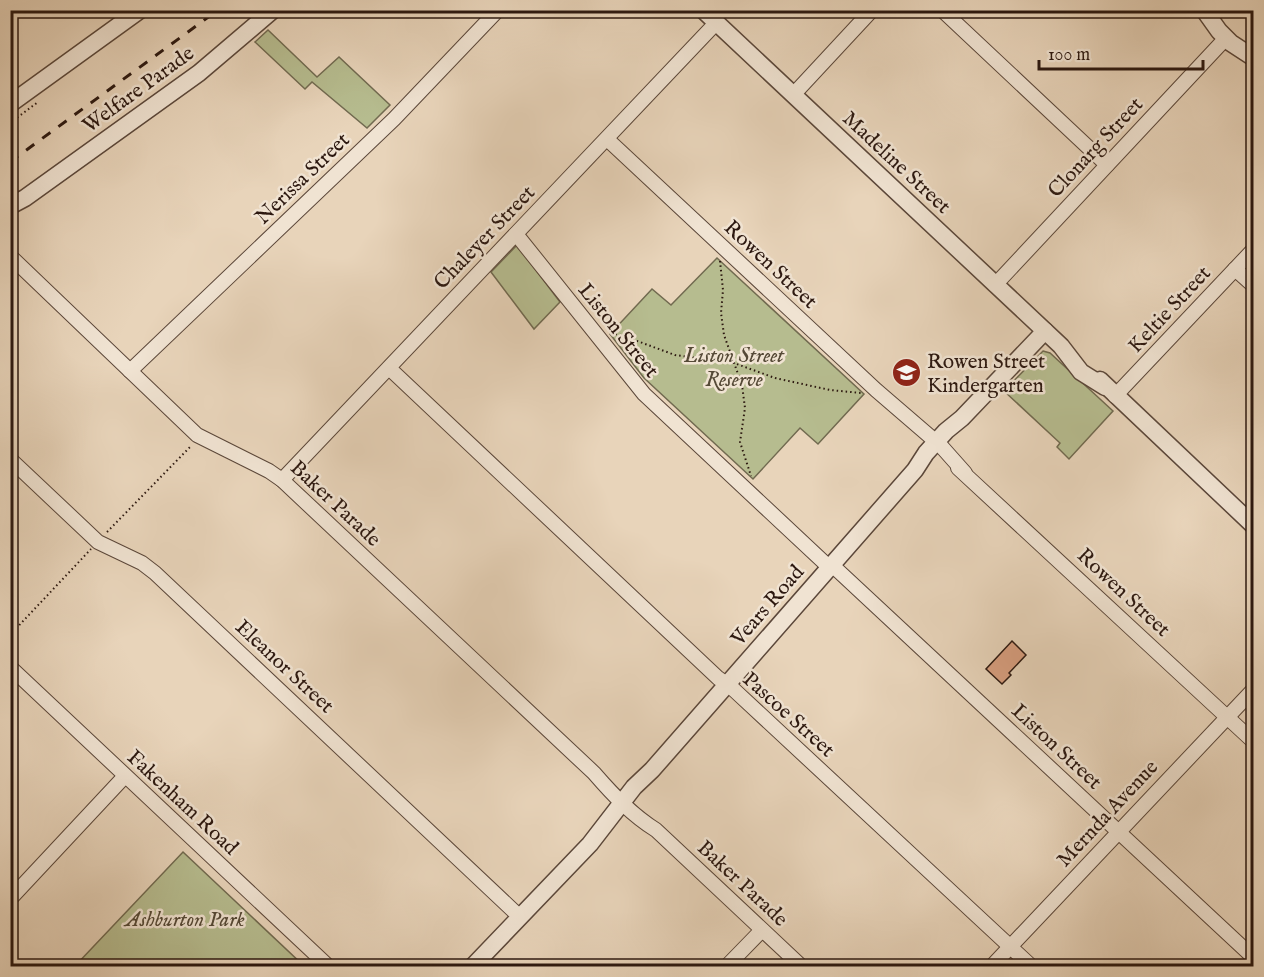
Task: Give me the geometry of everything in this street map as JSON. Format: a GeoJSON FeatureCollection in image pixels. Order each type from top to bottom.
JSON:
{"type":"FeatureCollection","features":[{"type":"Feature","properties":{"kind":"street"},"geometry":{"type":"LineString","coordinates":[[10,104],[140,10]]}},
{"type":"Feature","properties":{"kind":"street","name":"Welfare Parade"},"geometry":{"type":"LineString","coordinates":[[10,213],[18,202],[199,73],[273,10]]}},
{"type":"Feature","properties":{"kind":"street","name":"Nerissa Street"},"geometry":{"type":"LineString","coordinates":[[130,370],[394,119],[498,10]]}},
{"type":"Feature","properties":{"kind":"street","name":"Madeline Street"},"geometry":{"type":"LineString","coordinates":[[703,10],[1061,346],[1082,359],[1110,392],[1254,526]]}},
{"type":"Feature","properties":{"kind":"street"},"geometry":{"type":"LineString","coordinates":[[793,95],[872,10]]}},
{"type":"Feature","properties":{"kind":"street"},"geometry":{"type":"LineString","coordinates":[[942,10],[1107,165]]}},
{"type":"Feature","properties":{"kind":"street"},"geometry":{"type":"LineString","coordinates":[[1206,10],[1229,35],[1252,51]]}},
{"type":"Feature","properties":{"kind":"street","name":"Chaleyer Street"},"geometry":{"type":"LineString","coordinates":[[282,480],[717,23]]}},
{"type":"Feature","properties":{"kind":"street","name":"Clonarg Street"},"geometry":{"type":"LineString","coordinates":[[995,285],[1229,35]]}},
{"type":"Feature","properties":{"kind":"street","name":"Rowen Street"},"geometry":{"type":"LineString","coordinates":[[607,139],[1254,742]]}},
{"type":"Feature","properties":{"kind":"street","name":"Liston Street"},"geometry":{"type":"LineString","coordinates":[[516,234],[639,389],[1254,958]]}},
{"type":"Feature","properties":{"kind":"street","name":"Keltie Street"},"geometry":{"type":"LineString","coordinates":[[1110,392],[1254,249]]}},
{"type":"Feature","properties":{"kind":"street","name":"Baker Parade"},"geometry":{"type":"LineString","coordinates":[[10,256],[201,438],[269,471],[282,480],[626,803],[645,816],[656,830],[801,966]]}},
{"type":"Feature","properties":{"kind":"street"},"geometry":{"type":"LineString","coordinates":[[1235,269],[1254,286]]}},
{"type":"Feature","properties":{"kind":"street","name":"Vears Road"},"geometry":{"type":"LineString","coordinates":[[473,966],[590,844],[626,803],[640,779],[652,770],[936,446],[1045,331]]}},
{"type":"Feature","properties":{"kind":"street","name":"Pascoe Street"},"geometry":{"type":"LineString","coordinates":[[389,368],[1031,966]]}},
{"type":"Feature","properties":{"kind":"street","name":"Eleanor Street"},"geometry":{"type":"LineString","coordinates":[[10,459],[98,542],[152,569],[520,917]]}},
{"type":"Feature","properties":{"kind":"street","name":"Fakenham Road"},"geometry":{"type":"LineString","coordinates":[[10,667],[328,966]]}},
{"type":"Feature","properties":{"kind":"street","name":"Mernda Avenue"},"geometry":{"type":"LineString","coordinates":[[992,966],[1254,689]]}},
{"type":"Feature","properties":{"kind":"street"},"geometry":{"type":"LineString","coordinates":[[10,899],[125,776]]}},
{"type":"Feature","properties":{"kind":"street"},"geometry":{"type":"LineString","coordinates":[[727,966],[762,930]]}},
{"type":"Feature","properties":{"kind":"path"},"geometry":{"type":"LineString","coordinates":[[728,267],[720,260],[723,295],[721,313],[724,335],[741,377],[745,408],[740,442],[751,474],[750,478],[742,470]]}},
{"type":"Feature","properties":{"kind":"path"},"geometry":{"type":"LineString","coordinates":[[610,336],[618,334],[675,355],[734,363],[775,378],[830,390],[864,392],[856,385]]}},
{"type":"Feature","properties":{"kind":"green space"},"geometry":{"type":"Polygon","coordinates":[[[268,30],[317,77],[339,57],[390,105],[367,128],[312,82],[305,89],[255,42],[268,30]]]}},
{"type":"Feature","properties":{"kind":"green space"},"geometry":{"type":"Polygon","coordinates":[[[517,245],[560,302],[534,329],[491,272],[517,245]]]}},
{"type":"Feature","properties":{"kind":"green space","name":"Liston Street Reserve"},"geometry":{"type":"Polygon","coordinates":[[[717,258],[864,394],[818,444],[800,428],[753,479],[644,378],[610,334],[652,289],[671,305],[717,258]]]}},
{"type":"Feature","properties":{"kind":"green space"},"geometry":{"type":"Polygon","coordinates":[[[1043,351],[1050,353],[1113,411],[1069,459],[1057,447],[1060,443],[1004,391],[1043,351]]]}},
{"type":"Feature","properties":{"kind":"green space","name":"Ashburton Park"},"geometry":{"type":"Polygon","coordinates":[[[183,852],[304,966],[75,966],[183,852]]]}},
{"type":"Feature","properties":{"kind":"building"},"geometry":{"type":"Polygon","coordinates":[[[1012,641],[1026,655],[1002,684],[986,669],[1012,641]]]}},
{"type":"Feature","properties":{"kind":"railway"},"geometry":{"type":"LineString","coordinates":[[10,162],[218,10]]}},
{"type":"Feature","properties":{"kind":"place","name":"Rowen Street Kindergarten"},"geometry":{"type":"Point","coordinates":[906,373]}}]}
